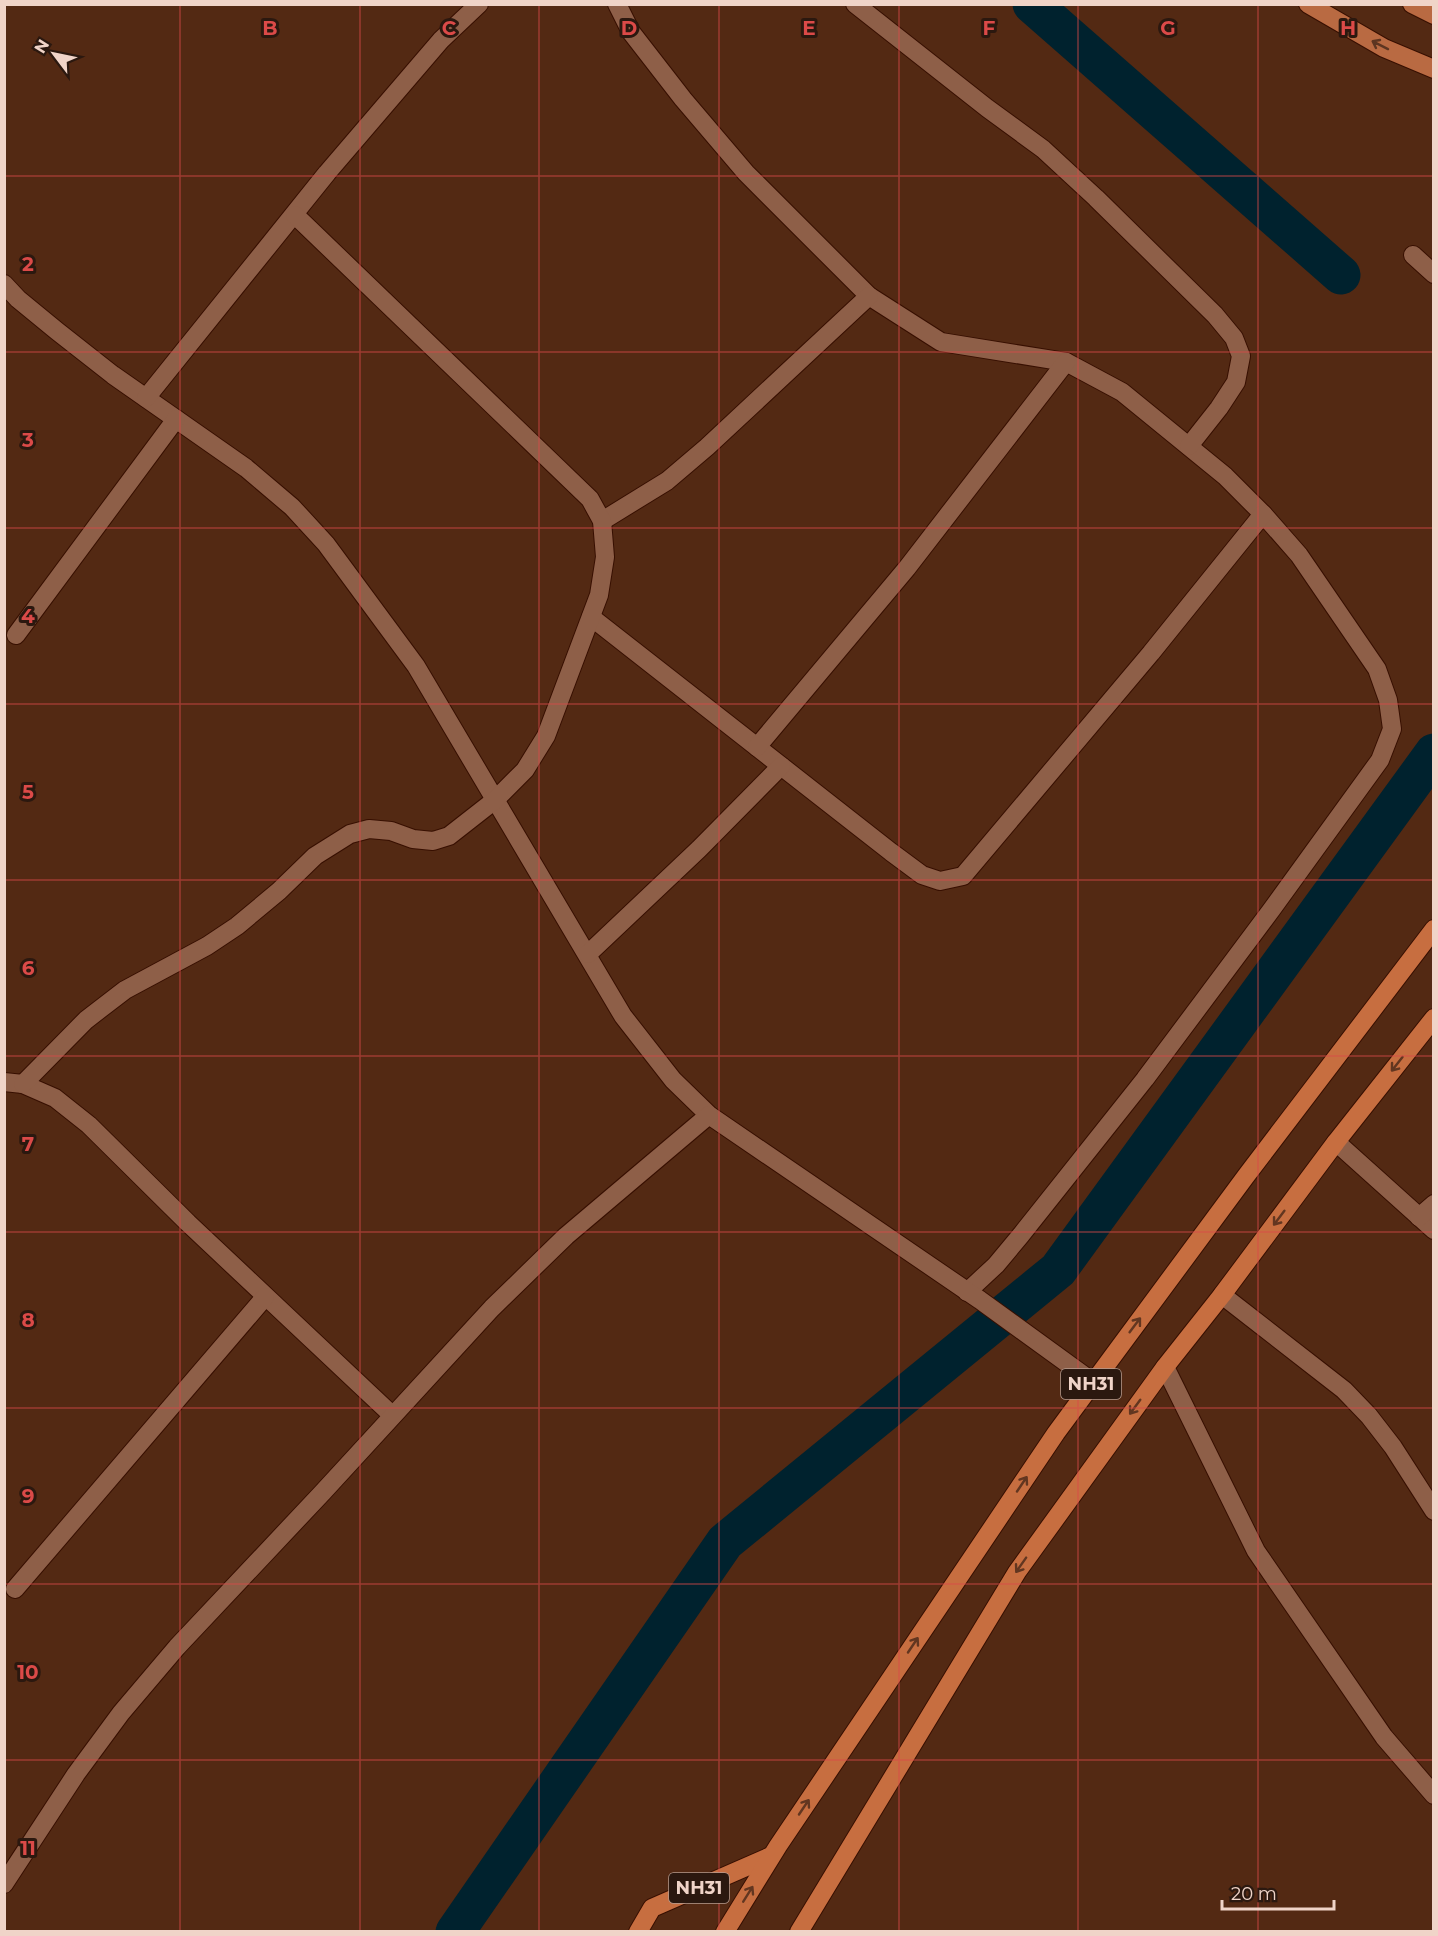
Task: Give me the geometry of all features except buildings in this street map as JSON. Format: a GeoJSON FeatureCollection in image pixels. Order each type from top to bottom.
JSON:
{"type":"FeatureCollection","features":[{"type":"Feature","properties":{"kind":"highway","name":"NH31"},"geometry":{"type":"LineString","coordinates":[[638,1932],[652,1908],[771,1856],[1033,1467],[1093,1382],[1434,929]]}},
{"type":"Feature","properties":{"kind":"highway","name":"NH31"},"geometry":{"type":"LineString","coordinates":[[799,1932],[1017,1572],[1165,1367],[1222,1295],[1336,1142],[1434,1018]]}},
{"type":"Feature","properties":{"kind":"highway"},"geometry":{"type":"LineString","coordinates":[[725,1932],[771,1856]]}},
{"type":"Feature","properties":{"kind":"main road"},"geometry":{"type":"LineString","coordinates":[[1308,4],[1384,48],[1434,69]]}},
{"type":"Feature","properties":{"kind":"main road"},"geometry":{"type":"LineString","coordinates":[[1413,4],[1434,15]]}},
{"type":"Feature","properties":{"kind":"street"},"geometry":{"type":"LineString","coordinates":[[146,398],[327,173],[441,40],[479,4]]}},
{"type":"Feature","properties":{"kind":"street"},"geometry":{"type":"LineString","coordinates":[[617,4],[638,40],[683,99],[746,173],[869,296],[941,342],[1066,362],[1122,392],[1225,476],[1299,555],[1377,669],[1388,700],[1392,729],[1380,760],[1152,1070],[996,1264],[973,1296]]}},
{"type":"Feature","properties":{"kind":"street"},"geometry":{"type":"LineString","coordinates":[[855,4],[968,94],[1043,149],[1105,206],[1215,315],[1234,338],[1241,356],[1236,381],[1219,408],[1189,446]]}},
{"type":"Feature","properties":{"kind":"street"},"geometry":{"type":"LineString","coordinates":[[23,1084],[86,1020],[125,990],[237,927],[315,856],[350,834],[369,829],[391,831],[413,839],[433,841],[449,836],[495,800],[525,770],[546,736],[600,595],[605,557],[602,521],[590,499],[295,215]]}},
{"type":"Feature","properties":{"kind":"street"},"geometry":{"type":"LineString","coordinates":[[1413,255],[1434,274]]}},
{"type":"Feature","properties":{"kind":"street"},"geometry":{"type":"LineString","coordinates":[[4,284],[57,332],[113,375],[246,468],[292,507],[326,544],[416,666],[623,1016],[673,1080],[709,1115],[973,1296],[1093,1382]]}},
{"type":"Feature","properties":{"kind":"street"},"geometry":{"type":"LineString","coordinates":[[602,521],[667,481],[869,296]]}},
{"type":"Feature","properties":{"kind":"street"},"geometry":{"type":"LineString","coordinates":[[757,747],[907,568],[1066,362]]}},
{"type":"Feature","properties":{"kind":"street"},"geometry":{"type":"LineString","coordinates":[[16,636],[176,419]]}},
{"type":"Feature","properties":{"kind":"street"},"geometry":{"type":"LineString","coordinates":[[591,617],[922,875],[940,881],[963,876],[1151,653],[1263,514]]}},
{"type":"Feature","properties":{"kind":"street"},"geometry":{"type":"LineString","coordinates":[[588,954],[699,849],[781,766]]}},
{"type":"Feature","properties":{"kind":"street"},"geometry":{"type":"LineString","coordinates":[[4,1082],[23,1084],[55,1098],[88,1125],[265,1297],[392,1415]]}},
{"type":"Feature","properties":{"kind":"street"},"geometry":{"type":"LineString","coordinates":[[4,1884],[76,1774],[121,1713],[177,1647],[492,1308],[566,1236],[709,1115]]}},
{"type":"Feature","properties":{"kind":"street"},"geometry":{"type":"LineString","coordinates":[[1336,1142],[1434,1230]]}},
{"type":"Feature","properties":{"kind":"street"},"geometry":{"type":"LineString","coordinates":[[1419,1217],[1434,1204]]}},
{"type":"Feature","properties":{"kind":"street"},"geometry":{"type":"LineString","coordinates":[[1222,1295],[1344,1390],[1369,1416],[1393,1447],[1434,1511]]}},
{"type":"Feature","properties":{"kind":"street"},"geometry":{"type":"LineString","coordinates":[[15,1588],[265,1297]]}},
{"type":"Feature","properties":{"kind":"street"},"geometry":{"type":"LineString","coordinates":[[1165,1367],[1256,1551],[1384,1737],[1434,1795]]}},
{"type":"Feature","properties":{"kind":"waterway"},"geometry":{"type":"LineString","coordinates":[[1032,4],[1341,275]]}},
{"type":"Feature","properties":{"kind":"waterway"},"geometry":{"type":"LineString","coordinates":[[455,1932],[725,1542],[1058,1270],[1434,753]]}}]}
